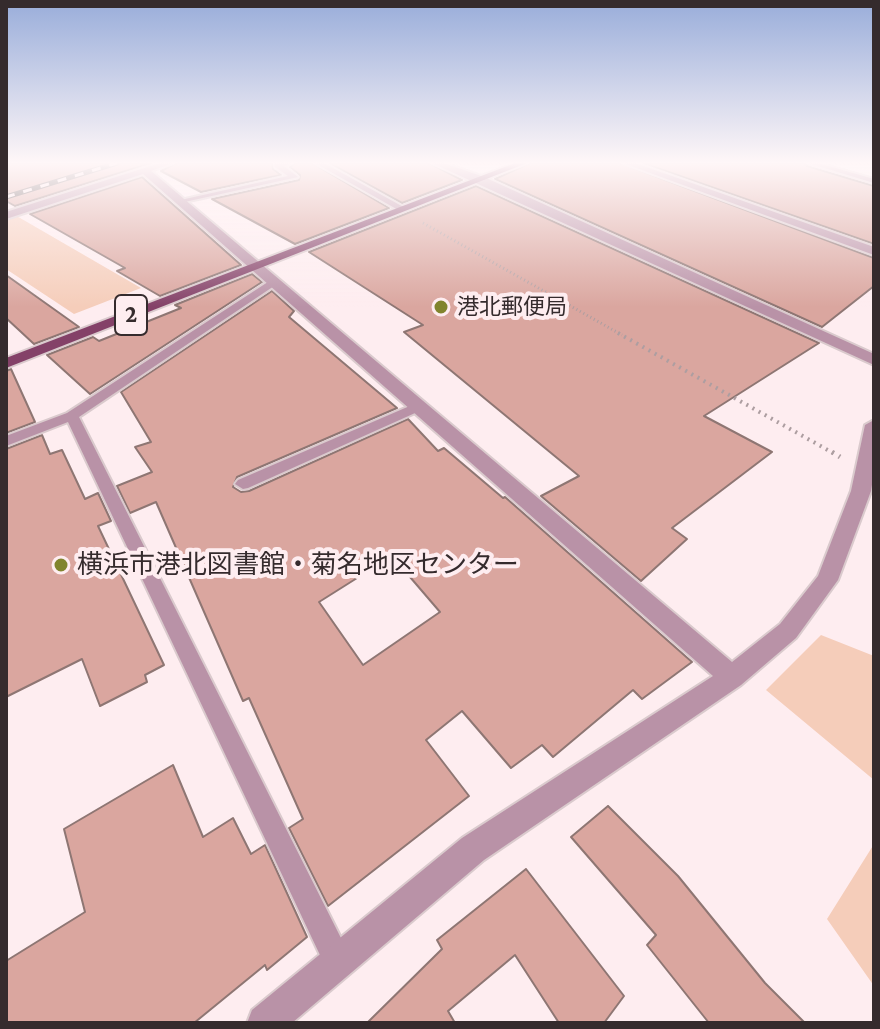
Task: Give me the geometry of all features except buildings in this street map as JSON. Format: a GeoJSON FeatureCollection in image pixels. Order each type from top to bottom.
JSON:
{"type":"FeatureCollection","features":[{"type":"Feature","properties":{"kind":"main road","name":"2"},"geometry":{"type":"LineString","coordinates":[[6,363],[399,211]]}},
{"type":"Feature","properties":{"kind":"street"},"geometry":{"type":"LineString","coordinates":[[192,211],[732,677]]}},
{"type":"Feature","properties":{"kind":"street"},"geometry":{"type":"LineString","coordinates":[[551,211],[874,360]]}},
{"type":"Feature","properties":{"kind":"street"},"geometry":{"type":"LineString","coordinates":[[762,211],[874,251]]}},
{"type":"Feature","properties":{"kind":"street"},"geometry":{"type":"LineString","coordinates":[[265,1023],[473,849],[732,677],[788,631],[827,580],[861,491],[874,425]]}},
{"type":"Feature","properties":{"kind":"lane"},"geometry":{"type":"LineString","coordinates":[[6,441],[72,416],[275,282]]}},
{"type":"Feature","properties":{"kind":"lane"},"geometry":{"type":"LineString","coordinates":[[243,484],[419,406]]}},
{"type":"Feature","properties":{"kind":"lane"},"geometry":{"type":"LineString","coordinates":[[72,416],[338,962]]}},
{"type":"Feature","properties":{"kind":"path"},"geometry":{"type":"LineString","coordinates":[[404,211],[865,471]]}},
{"type":"Feature","properties":{"kind":"shaded area"},"geometry":{"type":"Polygon","coordinates":[[[15,215],[141,288],[74,314],[6,269],[6,218],[15,215]]]}},
{"type":"Feature","properties":{"kind":"shaded area"},"geometry":{"type":"Polygon","coordinates":[[[821,635],[874,656],[874,780],[766,690],[821,635]]]}},
{"type":"Feature","properties":{"kind":"shaded area"},"geometry":{"type":"Polygon","coordinates":[[[874,844],[874,986],[827,919],[874,844]]]}},
{"type":"Feature","properties":{"kind":"place","name":"港北郵便局"},"geometry":{"type":"Point","coordinates":[441,307]}},
{"type":"Feature","properties":{"kind":"place","name":"横浜市港北図書館・菊名地区センター"},"geometry":{"type":"Point","coordinates":[61,565]}}]}
